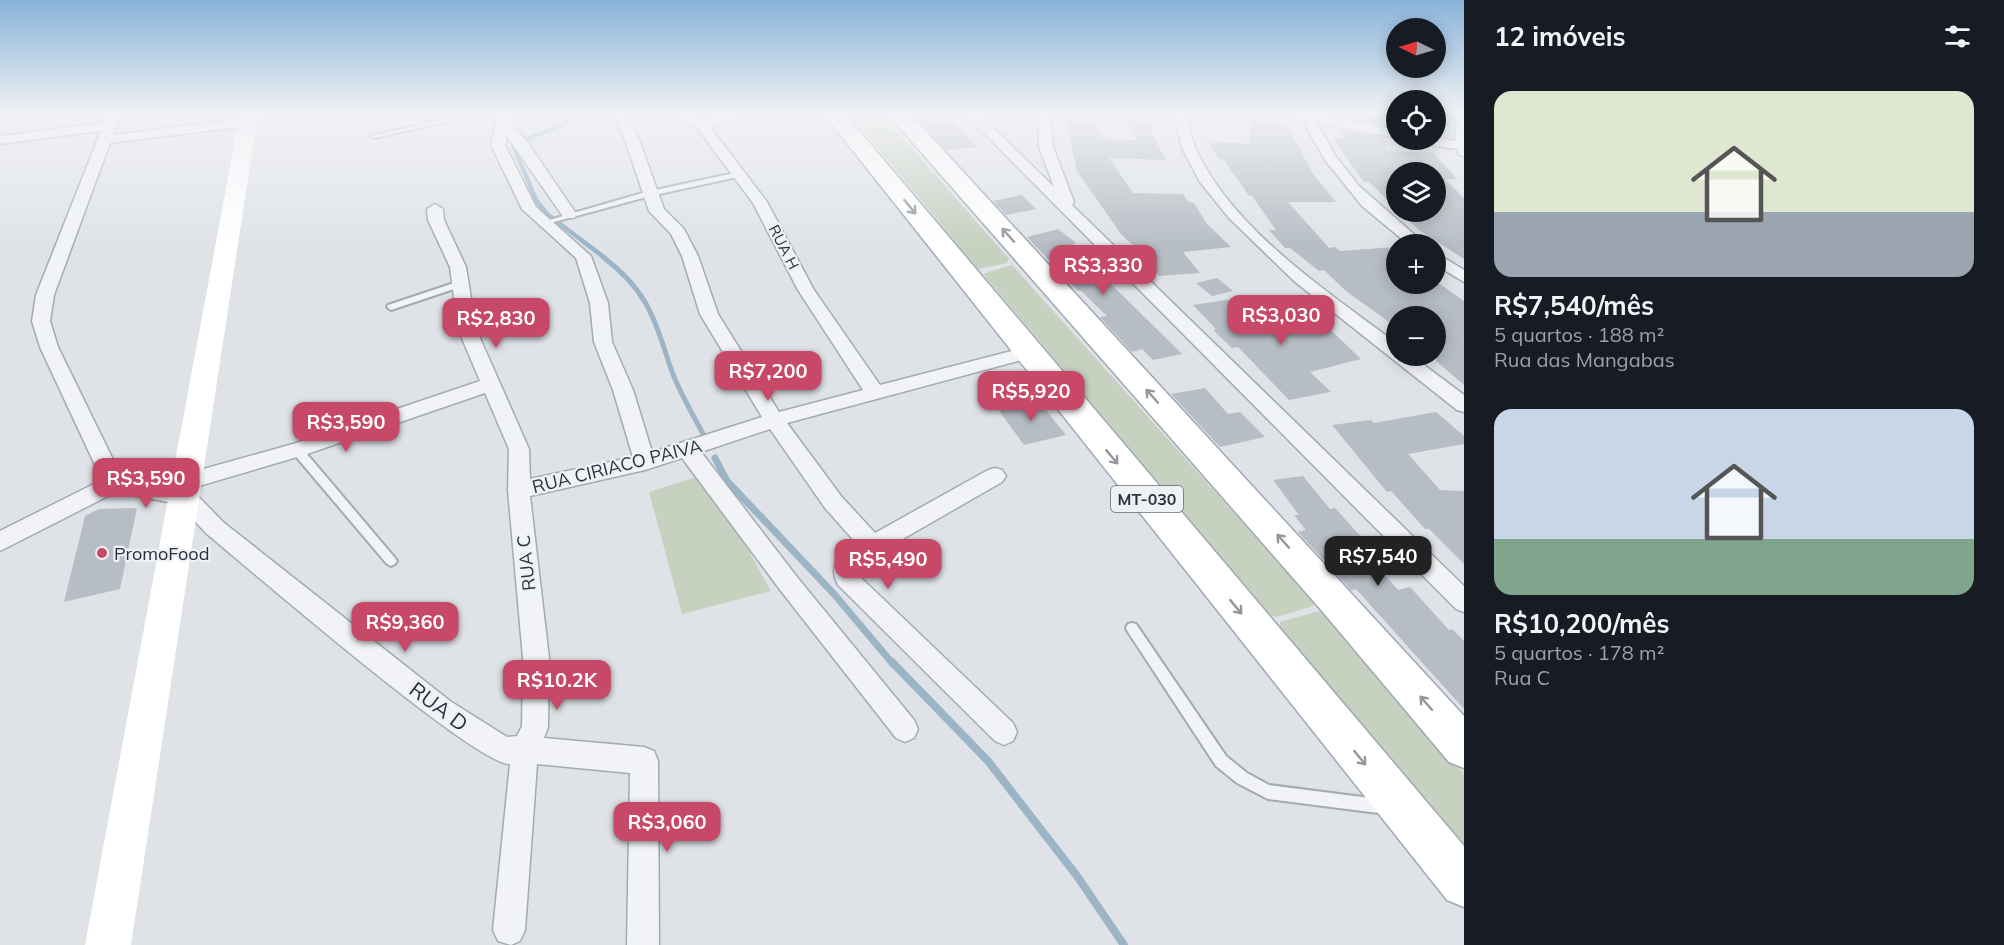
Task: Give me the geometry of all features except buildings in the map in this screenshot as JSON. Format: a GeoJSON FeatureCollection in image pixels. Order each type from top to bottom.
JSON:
{"type":"FeatureCollection","features":[{"type":"Feature","properties":{"kind":"main road"},"geometry":{"type":"LineString","coordinates":[[108,945],[242,157]]}},
{"type":"Feature","properties":{"kind":"main road","name":"MT-030"},"geometry":{"type":"LineString","coordinates":[[869,157],[1464,884]]}},
{"type":"Feature","properties":{"kind":"main road"},"geometry":{"type":"LineString","coordinates":[[937,157],[1327,591],[1464,747]]}},
{"type":"Feature","properties":{"kind":"street"},"geometry":{"type":"LineString","coordinates":[[98,157],[45,295],[40,321],[49,347],[114,483]]}},
{"type":"Feature","properties":{"kind":"street"},"geometry":{"type":"LineString","coordinates":[[504,157],[530,208],[554,220]]}},
{"type":"Feature","properties":{"kind":"street"},"geometry":{"type":"LineString","coordinates":[[527,157],[554,220],[583,256],[599,303],[603,342],[623,390],[645,462]]}},
{"type":"Feature","properties":{"kind":"street"},"geometry":{"type":"LineString","coordinates":[[637,157],[657,211],[678,232],[690,256],[709,314],[774,420],[833,502],[872,545]]}},
{"type":"Feature","properties":{"kind":"street","name":"RUA H"},"geometry":{"type":"LineString","coordinates":[[726,157],[760,202],[806,290],[875,393]]}},
{"type":"Feature","properties":{"kind":"street"},"geometry":{"type":"LineString","coordinates":[[1015,157],[1464,602]]}},
{"type":"Feature","properties":{"kind":"street"},"geometry":{"type":"LineString","coordinates":[[1050,157],[1071,212]]}},
{"type":"Feature","properties":{"kind":"street"},"geometry":{"type":"LineString","coordinates":[[1193,157],[1226,206],[1271,251],[1386,344]]}},
{"type":"Feature","properties":{"kind":"street"},"geometry":{"type":"LineString","coordinates":[[1328,157],[1362,201],[1404,234]]}},
{"type":"Feature","properties":{"kind":"street","name":"RUA C"},"geometry":{"type":"LineString","coordinates":[[435,209],[436,220],[458,267],[467,329],[519,449],[519,490],[536,658],[535,727],[525,748],[509,930]]}},
{"type":"Feature","properties":{"kind":"street"},"geometry":{"type":"LineString","coordinates":[[1446,265],[1464,277]]}},
{"type":"Feature","properties":{"kind":"street","name":"RUA CIRIACO PAIVA"},"geometry":{"type":"LineString","coordinates":[[519,490],[645,462],[688,450],[774,420],[1027,353]]}},
{"type":"Feature","properties":{"kind":"street"},"geometry":{"type":"LineString","coordinates":[[1414,366],[1464,405]]}},
{"type":"Feature","properties":{"kind":"street"},"geometry":{"type":"LineString","coordinates":[[0,542],[114,483],[187,489],[491,384]]}},
{"type":"Feature","properties":{"kind":"street"},"geometry":{"type":"LineString","coordinates":[[688,450],[789,584],[905,729]]}},
{"type":"Feature","properties":{"kind":"street"},"geometry":{"type":"LineString","coordinates":[[995,476],[872,545],[845,565],[846,578],[1004,732]]}},
{"type":"Feature","properties":{"kind":"street","name":"RUA D"},"geometry":{"type":"LineString","coordinates":[[187,489],[215,528],[441,710],[504,751],[525,748],[644,761],[643,945]]}},
{"type":"Feature","properties":{"kind":"lane"},"geometry":{"type":"LineString","coordinates":[[554,220],[649,194],[739,174]]}},
{"type":"Feature","properties":{"kind":"lane"},"geometry":{"type":"LineString","coordinates":[[391,307],[460,284]]}},
{"type":"Feature","properties":{"kind":"lane"},"geometry":{"type":"LineString","coordinates":[[297,450],[391,561]]}},
{"type":"Feature","properties":{"kind":"lane"},"geometry":{"type":"LineString","coordinates":[[1132,628],[1221,761],[1242,778],[1268,792],[1403,809]]}},
{"type":"Feature","properties":{"kind":"green space"},"geometry":{"type":"Polygon","coordinates":[[[885,157],[920,157],[1009,259],[1007,263],[978,269],[885,157]]]}},
{"type":"Feature","properties":{"kind":"green space"},"geometry":{"type":"Polygon","coordinates":[[[1012,265],[1312,600],[1314,606],[1276,617],[1269,615],[983,274],[1012,265]]]}},
{"type":"Feature","properties":{"kind":"green space"},"geometry":{"type":"Polygon","coordinates":[[[706,474],[771,591],[682,614],[649,492],[706,474]]]}},
{"type":"Feature","properties":{"kind":"green space"},"geometry":{"type":"Polygon","coordinates":[[[1319,611],[1325,614],[1464,774],[1464,848],[1280,626],[1280,622],[1319,611]]]}},
{"type":"Feature","properties":{"kind":"waterway"},"geometry":{"type":"LineString","coordinates":[[518,157],[536,200],[547,214],[605,258]]}},
{"type":"Feature","properties":{"kind":"waterway"},"geometry":{"type":"LineString","coordinates":[[603,257],[630,282],[648,307],[674,378],[704,436]]}},
{"type":"Feature","properties":{"kind":"waterway"},"geometry":{"type":"LineString","coordinates":[[715,458],[727,481],[834,594],[893,664]]}},
{"type":"Feature","properties":{"kind":"waterway"},"geometry":{"type":"LineString","coordinates":[[892,662],[988,761],[1077,876],[1124,945]]}},
{"type":"Feature","properties":{"kind":"place","name":"PromoFood"},"geometry":{"type":"Point","coordinates":[102,553]}}]}
